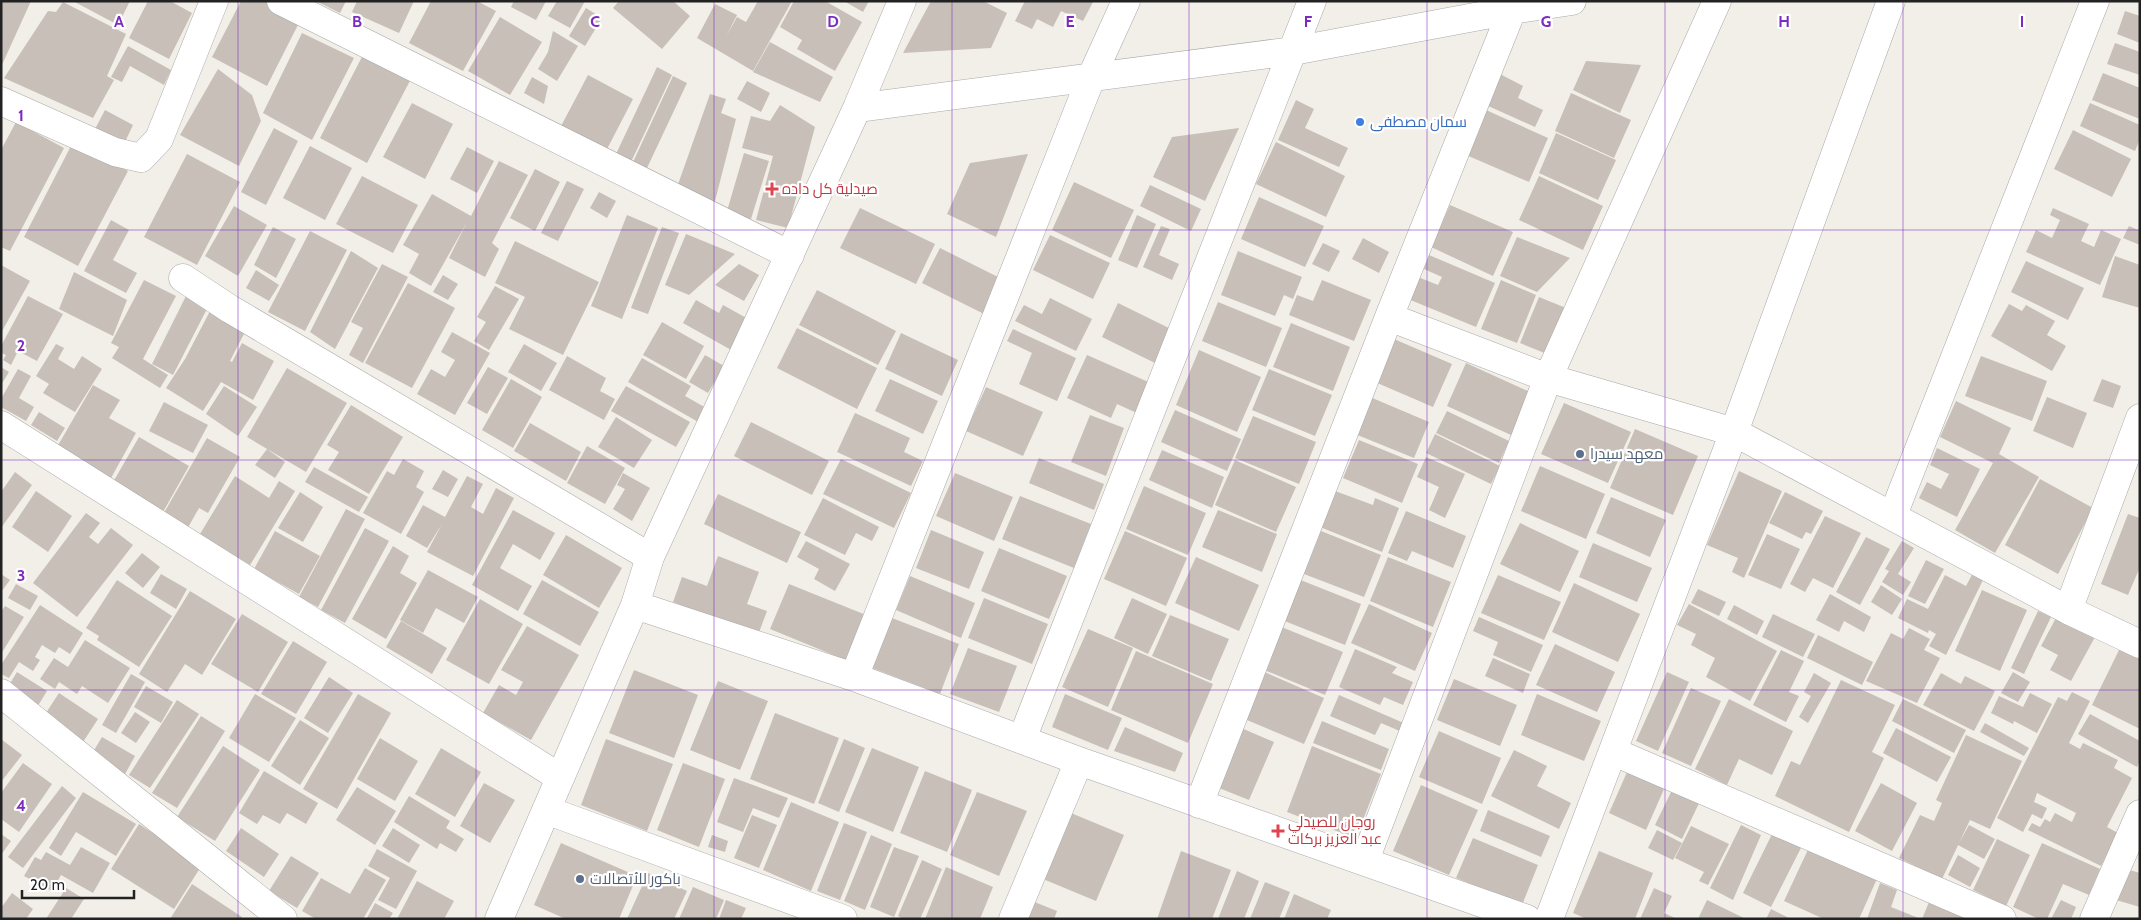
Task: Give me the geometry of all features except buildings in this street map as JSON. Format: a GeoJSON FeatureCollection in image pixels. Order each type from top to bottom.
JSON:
{"type":"FeatureCollection","features":[{"type":"Feature","properties":{"kind":"street"},"geometry":{"type":"LineString","coordinates":[[1,101],[114,152],[141,158],[160,139],[214,1]]}},
{"type":"Feature","properties":{"kind":"street"},"geometry":{"type":"LineString","coordinates":[[281,1],[790,254]]}},
{"type":"Feature","properties":{"kind":"street"},"geometry":{"type":"LineString","coordinates":[[499,919],[635,605],[650,557],[857,108],[902,1]]}},
{"type":"Feature","properties":{"kind":"street"},"geometry":{"type":"LineString","coordinates":[[854,677],[1091,78],[1126,1]]}},
{"type":"Feature","properties":{"kind":"street"},"geometry":{"type":"LineString","coordinates":[[1022,739],[1312,1]]}},
{"type":"Feature","properties":{"kind":"street"},"geometry":{"type":"LineString","coordinates":[[857,108],[1293,52],[1524,6],[1572,1]]}},
{"type":"Feature","properties":{"kind":"street"},"geometry":{"type":"LineString","coordinates":[[1365,860],[1548,378],[1717,1]]}},
{"type":"Feature","properties":{"kind":"street"},"geometry":{"type":"LineString","coordinates":[[1549,919],[1734,432],[1891,1]]}},
{"type":"Feature","properties":{"kind":"street"},"geometry":{"type":"LineString","coordinates":[[1893,515],[2095,1]]}},
{"type":"Feature","properties":{"kind":"street"},"geometry":{"type":"LineString","coordinates":[[1199,804],[1388,317],[1524,6]]}},
{"type":"Feature","properties":{"kind":"street"},"geometry":{"type":"LineString","coordinates":[[183,278],[230,309],[650,557]]}},
{"type":"Feature","properties":{"kind":"street"},"geometry":{"type":"LineString","coordinates":[[1388,317],[1548,378],[1734,432],[1893,515],[2068,610],[2140,644]]}},
{"type":"Feature","properties":{"kind":"street"},"geometry":{"type":"LineString","coordinates":[[2068,610],[2140,418]]}},
{"type":"Feature","properties":{"kind":"street"},"geometry":{"type":"LineString","coordinates":[[1,425],[559,778]]}},
{"type":"Feature","properties":{"kind":"street"},"geometry":{"type":"LineString","coordinates":[[635,605],[854,677],[1079,761],[1365,860],[1527,919]]}},
{"type":"Feature","properties":{"kind":"street"},"geometry":{"type":"LineString","coordinates":[[1,693],[283,919]]}},
{"type":"Feature","properties":{"kind":"street"},"geometry":{"type":"LineString","coordinates":[[1614,752],[2002,919]]}},
{"type":"Feature","properties":{"kind":"street"},"geometry":{"type":"LineString","coordinates":[[1013,919],[1079,761]]}},
{"type":"Feature","properties":{"kind":"street"},"geometry":{"type":"LineString","coordinates":[[546,810],[843,919]]}},
{"type":"Feature","properties":{"kind":"street"},"geometry":{"type":"LineString","coordinates":[[2094,919],[2140,814]]}},
{"type":"Feature","properties":{"kind":"place","name":"سمان مصطفى"},"geometry":{"type":"Point","coordinates":[1360,122]}},
{"type":"Feature","properties":{"kind":"place","name":"صيدلية كل داده"},"geometry":{"type":"Point","coordinates":[772,189]}},
{"type":"Feature","properties":{"kind":"place","name":"معهد سيدرا"},"geometry":{"type":"Point","coordinates":[1580,454]}},
{"type":"Feature","properties":{"kind":"place","name":"روجان للصيدلي عبد العزيز بركات"},"geometry":{"type":"Point","coordinates":[1278,831]}},
{"type":"Feature","properties":{"kind":"place","name":"باكور للأتصالات"},"geometry":{"type":"Point","coordinates":[580,879]}}]}
